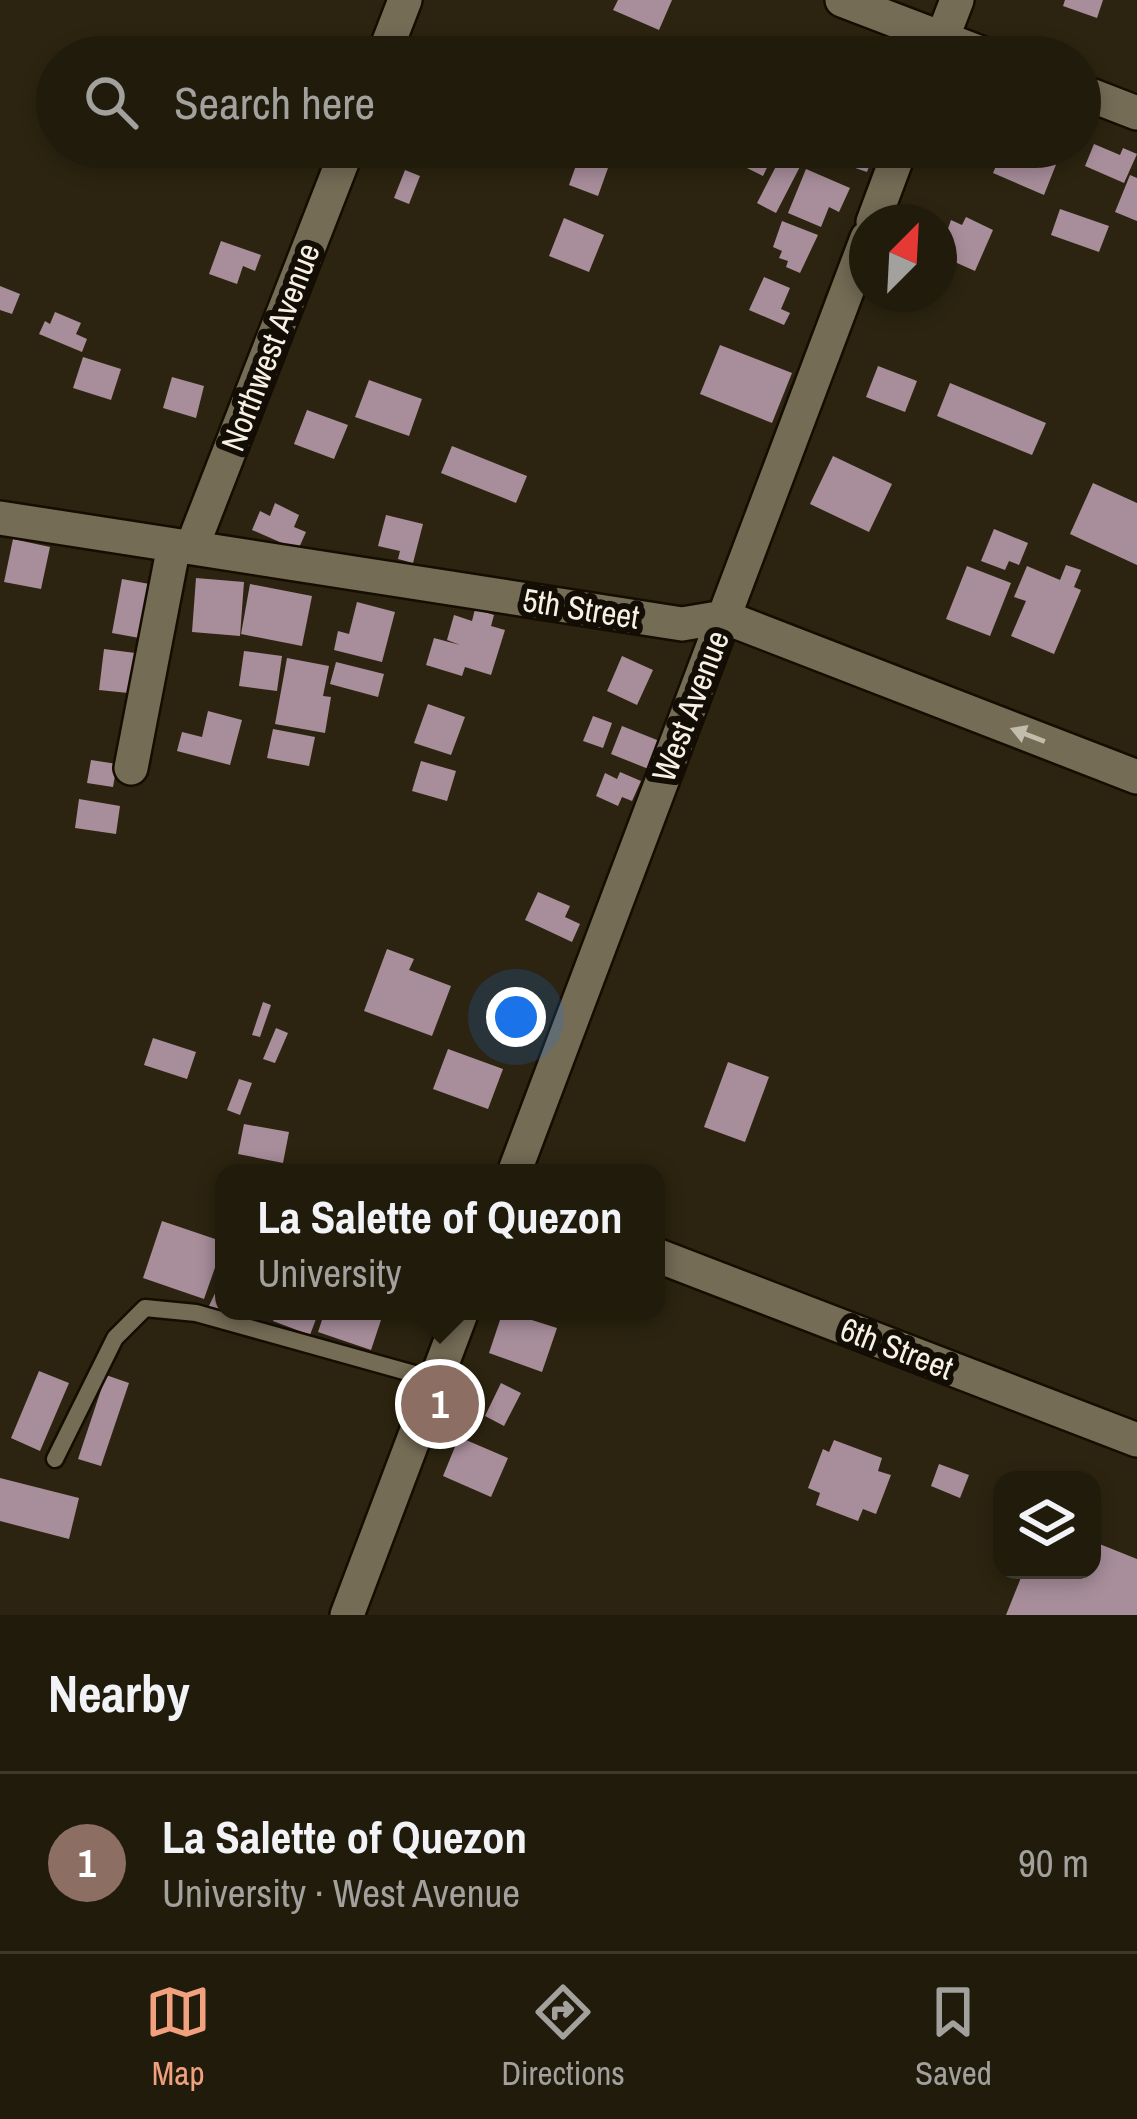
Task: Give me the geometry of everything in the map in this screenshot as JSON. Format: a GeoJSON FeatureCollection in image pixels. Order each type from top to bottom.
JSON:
{"type":"FeatureCollection","features":[{"type":"Feature","properties":{"kind":"street"},"geometry":{"type":"LineString","coordinates":[[391,36],[405,0]]}},
{"type":"Feature","properties":{"kind":"street"},"geometry":{"type":"LineString","coordinates":[[842,0],[915,36]]}},
{"type":"Feature","properties":{"kind":"street"},"geometry":{"type":"LineString","coordinates":[[944,36],[957,0]]}},
{"type":"Feature","properties":{"kind":"street"},"geometry":{"type":"LineString","coordinates":[[1101,100],[1137,113]]}},
{"type":"Feature","properties":{"kind":"street","name":"Northwest Avenue"},"geometry":{"type":"LineString","coordinates":[[131,768],[183,546],[339,168]]}},
{"type":"Feature","properties":{"kind":"street"},"geometry":{"type":"LineString","coordinates":[[880,204],[894,168]]}},
{"type":"Feature","properties":{"kind":"street","name":"West Avenue"},"geometry":{"type":"LineString","coordinates":[[517,1164],[849,286]]}},
{"type":"Feature","properties":{"kind":"street","name":"5th Street"},"geometry":{"type":"LineString","coordinates":[[0,518],[682,624],[724,617],[1137,777]]}},
{"type":"Feature","properties":{"kind":"street","name":"6th Street"},"geometry":{"type":"LineString","coordinates":[[665,1258],[1137,1440]]}},
{"type":"Feature","properties":{"kind":"street"},"geometry":{"type":"LineString","coordinates":[[347,1615],[459,1320]]}},
{"type":"Feature","properties":{"kind":"lane"},"geometry":{"type":"LineString","coordinates":[[56,1459],[115,1337],[132,1317],[146,1308],[215,1318]]}},
{"type":"Feature","properties":{"kind":"lane"},"geometry":{"type":"LineString","coordinates":[[221,1320],[436,1380]]}},
{"type":"Feature","properties":{"kind":"building"},"geometry":{"type":"Polygon","coordinates":[[[618,0],[672,0],[659,30],[613,10],[618,0]]]}},
{"type":"Feature","properties":{"kind":"building"},"geometry":{"type":"Polygon","coordinates":[[[1065,0],[1103,0],[1097,18],[1063,6],[1065,0]]]}},
{"type":"Feature","properties":{"kind":"building"},"geometry":{"type":"Polygon","coordinates":[[[1101,147],[1120,155],[1123,148],[1137,154],[1124,183],[1090,168],[1101,168],[1101,147]]]}},
{"type":"Feature","properties":{"kind":"building"},"geometry":{"type":"Polygon","coordinates":[[[575,168],[608,168],[598,196],[569,185],[575,168]]]}},
{"type":"Feature","properties":{"kind":"building"},"geometry":{"type":"Polygon","coordinates":[[[775,168],[799,168],[776,213],[757,203],[775,168]]]}},
{"type":"Feature","properties":{"kind":"building"},"geometry":{"type":"Polygon","coordinates":[[[995,168],[1055,168],[1044,195],[993,173],[995,168]]]}},
{"type":"Feature","properties":{"kind":"building"},"geometry":{"type":"Polygon","coordinates":[[[806,169],[850,188],[839,212],[829,207],[821,227],[788,213],[806,169]]]}},
{"type":"Feature","properties":{"kind":"building"},"geometry":{"type":"Polygon","coordinates":[[[405,170],[420,176],[409,204],[394,198],[405,170]]]}},
{"type":"Feature","properties":{"kind":"building"},"geometry":{"type":"Polygon","coordinates":[[[1130,175],[1137,178],[1137,221],[1115,212],[1130,175]]]}},
{"type":"Feature","properties":{"kind":"building"},"geometry":{"type":"Polygon","coordinates":[[[1060,209],[1109,226],[1099,252],[1051,235],[1060,209]]]}},
{"type":"Feature","properties":{"kind":"building"},"geometry":{"type":"Polygon","coordinates":[[[966,217],[993,230],[975,271],[957,263],[957,223],[962,225],[966,217]]]}},
{"type":"Feature","properties":{"kind":"building"},"geometry":{"type":"Polygon","coordinates":[[[564,218],[604,235],[589,272],[549,256],[564,218]]]}},
{"type":"Feature","properties":{"kind":"building"},"geometry":{"type":"Polygon","coordinates":[[[782,221],[818,235],[800,273],[786,267],[788,261],[779,258],[782,251],[773,247],[782,221]]]}},
{"type":"Feature","properties":{"kind":"building"},"geometry":{"type":"Polygon","coordinates":[[[221,241],[261,255],[255,271],[243,266],[237,284],[209,274],[221,241]]]}},
{"type":"Feature","properties":{"kind":"building"},"geometry":{"type":"Polygon","coordinates":[[[764,277],[790,288],[781,309],[790,313],[784,325],[749,310],[764,277]]]}},
{"type":"Feature","properties":{"kind":"building"},"geometry":{"type":"Polygon","coordinates":[[[0,286],[20,294],[12,314],[0,310],[0,286]]]}},
{"type":"Feature","properties":{"kind":"building"},"geometry":{"type":"Polygon","coordinates":[[[55,312],[81,323],[76,334],[87,339],[82,352],[39,334],[55,312]]]}},
{"type":"Feature","properties":{"kind":"building"},"geometry":{"type":"Polygon","coordinates":[[[720,345],[792,373],[772,423],[700,394],[720,345]]]}},
{"type":"Feature","properties":{"kind":"building"},"geometry":{"type":"Polygon","coordinates":[[[83,357],[121,369],[111,400],[73,388],[83,357]]]}},
{"type":"Feature","properties":{"kind":"building"},"geometry":{"type":"Polygon","coordinates":[[[878,366],[917,381],[905,412],[866,397],[878,366]]]}},
{"type":"Feature","properties":{"kind":"building"},"geometry":{"type":"Polygon","coordinates":[[[172,377],[204,386],[196,418],[163,408],[172,377]]]}},
{"type":"Feature","properties":{"kind":"building"},"geometry":{"type":"Polygon","coordinates":[[[369,380],[422,399],[409,436],[355,417],[369,380]]]}},
{"type":"Feature","properties":{"kind":"building"},"geometry":{"type":"Polygon","coordinates":[[[950,383],[1046,423],[1032,455],[937,416],[950,383]]]}},
{"type":"Feature","properties":{"kind":"building"},"geometry":{"type":"Polygon","coordinates":[[[307,410],[348,425],[334,459],[294,444],[307,410]]]}},
{"type":"Feature","properties":{"kind":"building"},"geometry":{"type":"Polygon","coordinates":[[[452,446],[527,476],[516,503],[441,473],[452,446]]]}},
{"type":"Feature","properties":{"kind":"building"},"geometry":{"type":"Polygon","coordinates":[[[833,456],[892,484],[869,532],[810,504],[833,456]]]}},
{"type":"Feature","properties":{"kind":"building"},"geometry":{"type":"Polygon","coordinates":[[[1093,483],[1137,503],[1137,565],[1070,534],[1093,483]]]}},
{"type":"Feature","properties":{"kind":"building"},"geometry":{"type":"Polygon","coordinates":[[[275,503],[299,515],[294,527],[306,532],[298,550],[252,530],[260,511],[270,516],[275,503]]]}},
{"type":"Feature","properties":{"kind":"building"},"geometry":{"type":"Polygon","coordinates":[[[386,515],[423,524],[413,563],[398,559],[400,551],[378,546],[386,515]]]}},
{"type":"Feature","properties":{"kind":"building"},"geometry":{"type":"Polygon","coordinates":[[[994,529],[1028,543],[1019,565],[1009,561],[1005,570],[981,561],[994,529]]]}},
{"type":"Feature","properties":{"kind":"building"},"geometry":{"type":"Polygon","coordinates":[[[13,539],[50,547],[41,589],[4,582],[13,539]]]}},
{"type":"Feature","properties":{"kind":"building"},"geometry":{"type":"Polygon","coordinates":[[[1066,565],[1081,570],[1074,587],[1081,590],[1054,654],[1011,636],[1026,601],[1014,597],[1027,566],[1060,580],[1066,565]]]}},
{"type":"Feature","properties":{"kind":"building"},"geometry":{"type":"Polygon","coordinates":[[[967,566],[1011,583],[990,636],[946,619],[967,566]]]}},
{"type":"Feature","properties":{"kind":"building"},"geometry":{"type":"Polygon","coordinates":[[[196,578],[244,582],[240,636],[192,632],[196,578]]]}},
{"type":"Feature","properties":{"kind":"building"},"geometry":{"type":"Polygon","coordinates":[[[122,579],[155,585],[145,639],[112,633],[122,579]]]}},
{"type":"Feature","properties":{"kind":"building"},"geometry":{"type":"Polygon","coordinates":[[[250,584],[312,596],[302,646],[241,634],[250,584]]]}},
{"type":"Feature","properties":{"kind":"building"},"geometry":{"type":"Polygon","coordinates":[[[357,602],[395,612],[382,662],[334,650],[338,631],[349,634],[357,602]]]}},
{"type":"Feature","properties":{"kind":"building"},"geometry":{"type":"Polygon","coordinates":[[[475,609],[494,615],[491,626],[505,630],[491,675],[465,667],[462,676],[426,665],[434,638],[460,645],[447,640],[454,615],[472,621],[475,609]]]}},
{"type":"Feature","properties":{"kind":"building"},"geometry":{"type":"Polygon","coordinates":[[[104,649],[143,654],[138,694],[99,690],[104,649]]]}},
{"type":"Feature","properties":{"kind":"building"},"geometry":{"type":"Polygon","coordinates":[[[244,651],[282,656],[277,691],[239,686],[244,651]]]}},
{"type":"Feature","properties":{"kind":"building"},"geometry":{"type":"Polygon","coordinates":[[[622,656],[653,670],[637,705],[607,691],[622,656]]]}},
{"type":"Feature","properties":{"kind":"building"},"geometry":{"type":"Polygon","coordinates":[[[287,658],[329,666],[323,696],[331,697],[325,733],[275,724],[287,658]]]}},
{"type":"Feature","properties":{"kind":"building"},"geometry":{"type":"Polygon","coordinates":[[[336,662],[384,674],[378,697],[330,684],[336,662]]]}},
{"type":"Feature","properties":{"kind":"building"},"geometry":{"type":"Polygon","coordinates":[[[428,704],[465,717],[451,755],[414,743],[428,704]]]}},
{"type":"Feature","properties":{"kind":"building"},"geometry":{"type":"Polygon","coordinates":[[[208,711],[242,720],[230,765],[177,751],[182,732],[202,737],[208,711]]]}},
{"type":"Feature","properties":{"kind":"building"},"geometry":{"type":"Polygon","coordinates":[[[593,716],[612,723],[603,748],[583,741],[593,716]]]}},
{"type":"Feature","properties":{"kind":"building"},"geometry":{"type":"Polygon","coordinates":[[[622,726],[662,742],[651,770],[611,754],[622,726]]]}},
{"type":"Feature","properties":{"kind":"building"},"geometry":{"type":"Polygon","coordinates":[[[273,729],[315,737],[309,766],[267,758],[273,729]]]}},
{"type":"Feature","properties":{"kind":"building"},"geometry":{"type":"Polygon","coordinates":[[[91,760],[117,764],[113,787],[87,783],[91,760]]]}},
{"type":"Feature","properties":{"kind":"building"},"geometry":{"type":"Polygon","coordinates":[[[421,761],[456,771],[447,801],[412,791],[421,761]]]}},
{"type":"Feature","properties":{"kind":"building"},"geometry":{"type":"Polygon","coordinates":[[[620,772],[641,781],[632,801],[622,797],[618,806],[596,796],[605,773],[617,779],[620,772]]]}},
{"type":"Feature","properties":{"kind":"building"},"geometry":{"type":"Polygon","coordinates":[[[79,799],[120,806],[116,834],[75,828],[79,799]]]}},
{"type":"Feature","properties":{"kind":"building"},"geometry":{"type":"Polygon","coordinates":[[[538,892],[570,906],[565,917],[580,924],[572,942],[525,920],[538,892]]]}},
{"type":"Feature","properties":{"kind":"building"},"geometry":{"type":"Polygon","coordinates":[[[387,949],[414,959],[409,970],[451,986],[432,1036],[364,1011],[387,949]]]}},
{"type":"Feature","properties":{"kind":"building"},"geometry":{"type":"Polygon","coordinates":[[[263,1002],[271,1005],[260,1037],[252,1035],[263,1002]]]}},
{"type":"Feature","properties":{"kind":"building"},"geometry":{"type":"Polygon","coordinates":[[[276,1028],[288,1033],[275,1063],[263,1059],[276,1028]]]}},
{"type":"Feature","properties":{"kind":"building"},"geometry":{"type":"Polygon","coordinates":[[[153,1038],[196,1052],[187,1079],[144,1065],[153,1038]]]}},
{"type":"Feature","properties":{"kind":"building"},"geometry":{"type":"Polygon","coordinates":[[[448,1049],[503,1069],[488,1109],[433,1089],[448,1049]]]}},
{"type":"Feature","properties":{"kind":"building"},"geometry":{"type":"Polygon","coordinates":[[[728,1062],[769,1077],[745,1142],[704,1127],[728,1062]]]}},
{"type":"Feature","properties":{"kind":"building"},"geometry":{"type":"Polygon","coordinates":[[[239,1079],[252,1083],[240,1115],[227,1110],[239,1079]]]}},
{"type":"Feature","properties":{"kind":"building"},"geometry":{"type":"Polygon","coordinates":[[[244,1124],[289,1132],[283,1163],[238,1154],[244,1124]]]}},
{"type":"Feature","properties":{"kind":"building"},"geometry":{"type":"Polygon","coordinates":[[[162,1221],[215,1239],[215,1268],[204,1299],[143,1278],[162,1221]]]}},
{"type":"Feature","properties":{"kind":"building"},"geometry":{"type":"Polygon","coordinates":[[[273,1320],[316,1320],[310,1335],[273,1320]]]}},
{"type":"Feature","properties":{"kind":"building"},"geometry":{"type":"Polygon","coordinates":[[[322,1320],[381,1320],[371,1350],[318,1332],[322,1320]]]}},
{"type":"Feature","properties":{"kind":"building"},"geometry":{"type":"Polygon","coordinates":[[[500,1320],[532,1320],[557,1328],[542,1372],[489,1353],[500,1320]]]}},
{"type":"Feature","properties":{"kind":"building"},"geometry":{"type":"Polygon","coordinates":[[[39,1371],[69,1383],[40,1451],[11,1438],[39,1371]]]}},
{"type":"Feature","properties":{"kind":"building"},"geometry":{"type":"Polygon","coordinates":[[[106,1375],[129,1383],[101,1466],[78,1459],[106,1375]]]}},
{"type":"Feature","properties":{"kind":"building"},"geometry":{"type":"Polygon","coordinates":[[[501,1383],[521,1393],[504,1426],[485,1416],[501,1383]]]}},
{"type":"Feature","properties":{"kind":"building"},"geometry":{"type":"Polygon","coordinates":[[[459,1437],[508,1458],[491,1497],[443,1476],[459,1437]]]}},
{"type":"Feature","properties":{"kind":"building"},"geometry":{"type":"Polygon","coordinates":[[[834,1440],[882,1458],[878,1471],[891,1475],[876,1514],[863,1509],[858,1521],[816,1505],[820,1493],[808,1488],[823,1449],[829,1452],[834,1440]]]}},
{"type":"Feature","properties":{"kind":"building"},"geometry":{"type":"Polygon","coordinates":[[[939,1464],[969,1475],[960,1498],[931,1486],[939,1464]]]}},
{"type":"Feature","properties":{"kind":"building"},"geometry":{"type":"Polygon","coordinates":[[[0,1478],[79,1498],[69,1539],[0,1521],[0,1478]]]}},
{"type":"Feature","properties":{"kind":"building"},"geometry":{"type":"Polygon","coordinates":[[[1101,1545],[1137,1559],[1137,1615],[1006,1615],[1020,1579],[1101,1579],[1101,1545]]]}},
{"type":"Feature","properties":{"kind":"place","name":"La Salette of Quezon"},"geometry":{"type":"Point","coordinates":[440,1404]}}]}
